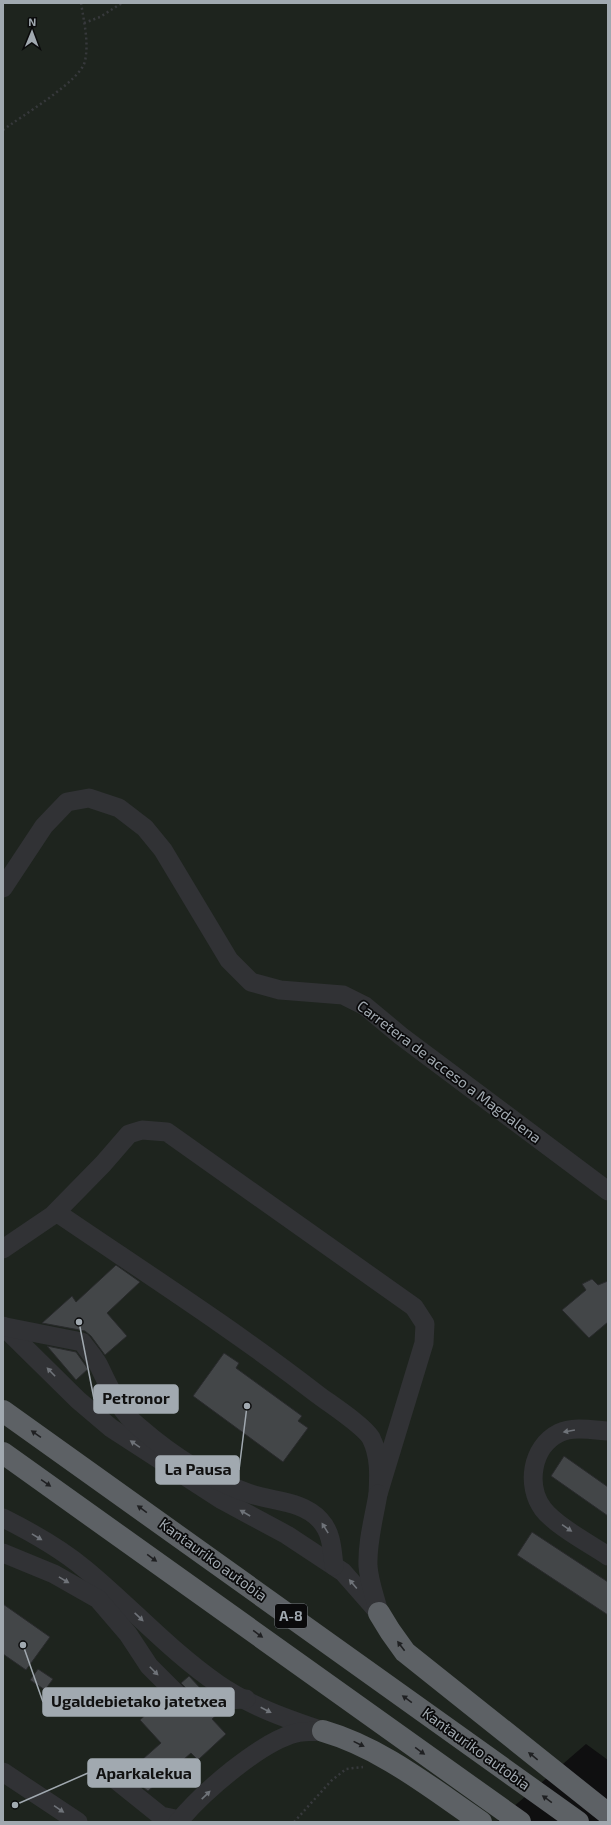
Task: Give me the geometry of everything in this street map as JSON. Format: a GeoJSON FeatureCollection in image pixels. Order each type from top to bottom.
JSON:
{"type":"FeatureCollection","features":[{"type":"Feature","properties":{"kind":"highway","name":"Kantauriko autobia"},"geometry":{"type":"LineString","coordinates":[[3,1411],[578,1822]]}},
{"type":"Feature","properties":{"kind":"highway","name":"A-8"},"geometry":{"type":"LineString","coordinates":[[3,1453],[520,1822]]}},
{"type":"Feature","properties":{"kind":"highway"},"geometry":{"type":"LineString","coordinates":[[379,1613],[405,1652],[608,1814]]}},
{"type":"Feature","properties":{"kind":"highway"},"geometry":{"type":"LineString","coordinates":[[323,1731],[348,1738],[375,1751],[481,1822]]}},
{"type":"Feature","properties":{"kind":"street","name":"Carretera de acceso a Magdalena"},"geometry":{"type":"LineString","coordinates":[[3,888],[44,826],[67,802],[89,798],[119,808],[145,828],[163,850],[229,960],[251,982],[280,990],[343,995],[365,1006],[401,1036],[608,1191]]}},
{"type":"Feature","properties":{"kind":"street"},"geometry":{"type":"LineString","coordinates":[[3,1249],[56,1212],[103,1164],[129,1134],[142,1130],[167,1132],[414,1307],[425,1324],[424,1343],[378,1494],[368,1543],[368,1566],[371,1587],[379,1613]]}},
{"type":"Feature","properties":{"kind":"street"},"geometry":{"type":"LineString","coordinates":[[56,1212],[221,1323],[352,1420],[370,1437],[379,1464],[378,1494]]}},
{"type":"Feature","properties":{"kind":"street"},"geometry":{"type":"LineString","coordinates":[[4,1327],[78,1400],[111,1428],[222,1500],[287,1535],[343,1572],[379,1613]]}},
{"type":"Feature","properties":{"kind":"street"},"geometry":{"type":"LineString","coordinates":[[4,1327],[82,1342],[97,1362],[122,1409],[137,1426],[167,1450],[212,1477],[247,1493],[274,1501],[301,1506],[320,1520],[330,1536],[334,1566]]}},
{"type":"Feature","properties":{"kind":"street"},"geometry":{"type":"LineString","coordinates":[[608,1432],[573,1430],[560,1433],[546,1443],[539,1454],[533,1470],[533,1487],[537,1499],[549,1516],[608,1556]]}},
{"type":"Feature","properties":{"kind":"street"},"geometry":{"type":"LineString","coordinates":[[3,1518],[53,1546],[84,1568],[163,1640],[219,1685],[281,1717],[323,1731]]}},
{"type":"Feature","properties":{"kind":"street"},"geometry":{"type":"LineString","coordinates":[[3,1553],[54,1574],[98,1599],[128,1634],[149,1666],[184,1702],[246,1699]]}},
{"type":"Feature","properties":{"kind":"street"},"geometry":{"type":"LineString","coordinates":[[115,1779],[161,1816],[179,1821],[209,1792],[246,1760],[274,1742],[296,1733],[323,1731]]}},
{"type":"Feature","properties":{"kind":"street"},"geometry":{"type":"LineString","coordinates":[[3,1772],[78,1822]]}},
{"type":"Feature","properties":{"kind":"path"},"geometry":{"type":"LineString","coordinates":[[3,130],[67,85],[84,63],[87,41],[81,3]]}},
{"type":"Feature","properties":{"kind":"path"},"geometry":{"type":"LineString","coordinates":[[84,23],[100,17],[122,3]]}},
{"type":"Feature","properties":{"kind":"path"},"geometry":{"type":"LineString","coordinates":[[294,1822],[331,1781],[346,1769],[362,1767],[369,1768]]}},
{"type":"Feature","properties":{"kind":"shaded area"},"geometry":{"type":"Polygon","coordinates":[[[3,3],[608,3],[608,1760],[586,1744],[496,1822],[3,1822],[3,3]]]}},
{"type":"Feature","properties":{"kind":"building"},"geometry":{"type":"Polygon","coordinates":[[[116,1265],[140,1282],[107,1313],[127,1336],[105,1355],[91,1336],[85,1331],[42,1323],[72,1296],[76,1302],[116,1265]]]}},
{"type":"Feature","properties":{"kind":"building"},"geometry":{"type":"Polygon","coordinates":[[[592,1279],[598,1285],[608,1281],[608,1322],[589,1338],[562,1310],[586,1290],[582,1284],[592,1279]]]}},
{"type":"Feature","properties":{"kind":"building"},"geometry":{"type":"Polygon","coordinates":[[[47,1346],[76,1352],[88,1369],[76,1380],[47,1346]]]}},
{"type":"Feature","properties":{"kind":"building"},"geometry":{"type":"Polygon","coordinates":[[[224,1353],[239,1363],[236,1368],[302,1416],[298,1421],[308,1428],[283,1462],[193,1396],[224,1353]]]}},
{"type":"Feature","properties":{"kind":"building"},"geometry":{"type":"Polygon","coordinates":[[[564,1456],[608,1487],[608,1516],[551,1476],[564,1456]]]}},
{"type":"Feature","properties":{"kind":"building"},"geometry":{"type":"Polygon","coordinates":[[[532,1532],[608,1582],[608,1615],[517,1555],[532,1532]]]}},
{"type":"Feature","properties":{"kind":"building"},"geometry":{"type":"Polygon","coordinates":[[[3,1604],[50,1637],[26,1670],[3,1654],[3,1604]]]}},
{"type":"Feature","properties":{"kind":"building"},"geometry":{"type":"Polygon","coordinates":[[[38,1669],[53,1679],[45,1690],[30,1680],[38,1669]]]}},
{"type":"Feature","properties":{"kind":"building"},"geometry":{"type":"Polygon","coordinates":[[[189,1676],[202,1690],[189,1691],[181,1683],[189,1676]]]}},
{"type":"Feature","properties":{"kind":"building"},"geometry":{"type":"Polygon","coordinates":[[[165,1697],[181,1712],[221,1711],[212,1719],[226,1734],[198,1760],[191,1753],[148,1791],[126,1774],[161,1743],[140,1720],[165,1697]]]}},
{"type":"Feature","properties":{"kind":"place","name":"Petronor"},"geometry":{"type":"Point","coordinates":[79,1322]}},
{"type":"Feature","properties":{"kind":"place","name":"La Pausa"},"geometry":{"type":"Point","coordinates":[247,1406]}},
{"type":"Feature","properties":{"kind":"place","name":"Ugaldebietako jatetxea"},"geometry":{"type":"Point","coordinates":[23,1645]}},
{"type":"Feature","properties":{"kind":"place","name":"Aparkalekua"},"geometry":{"type":"Point","coordinates":[15,1805]}}]}
